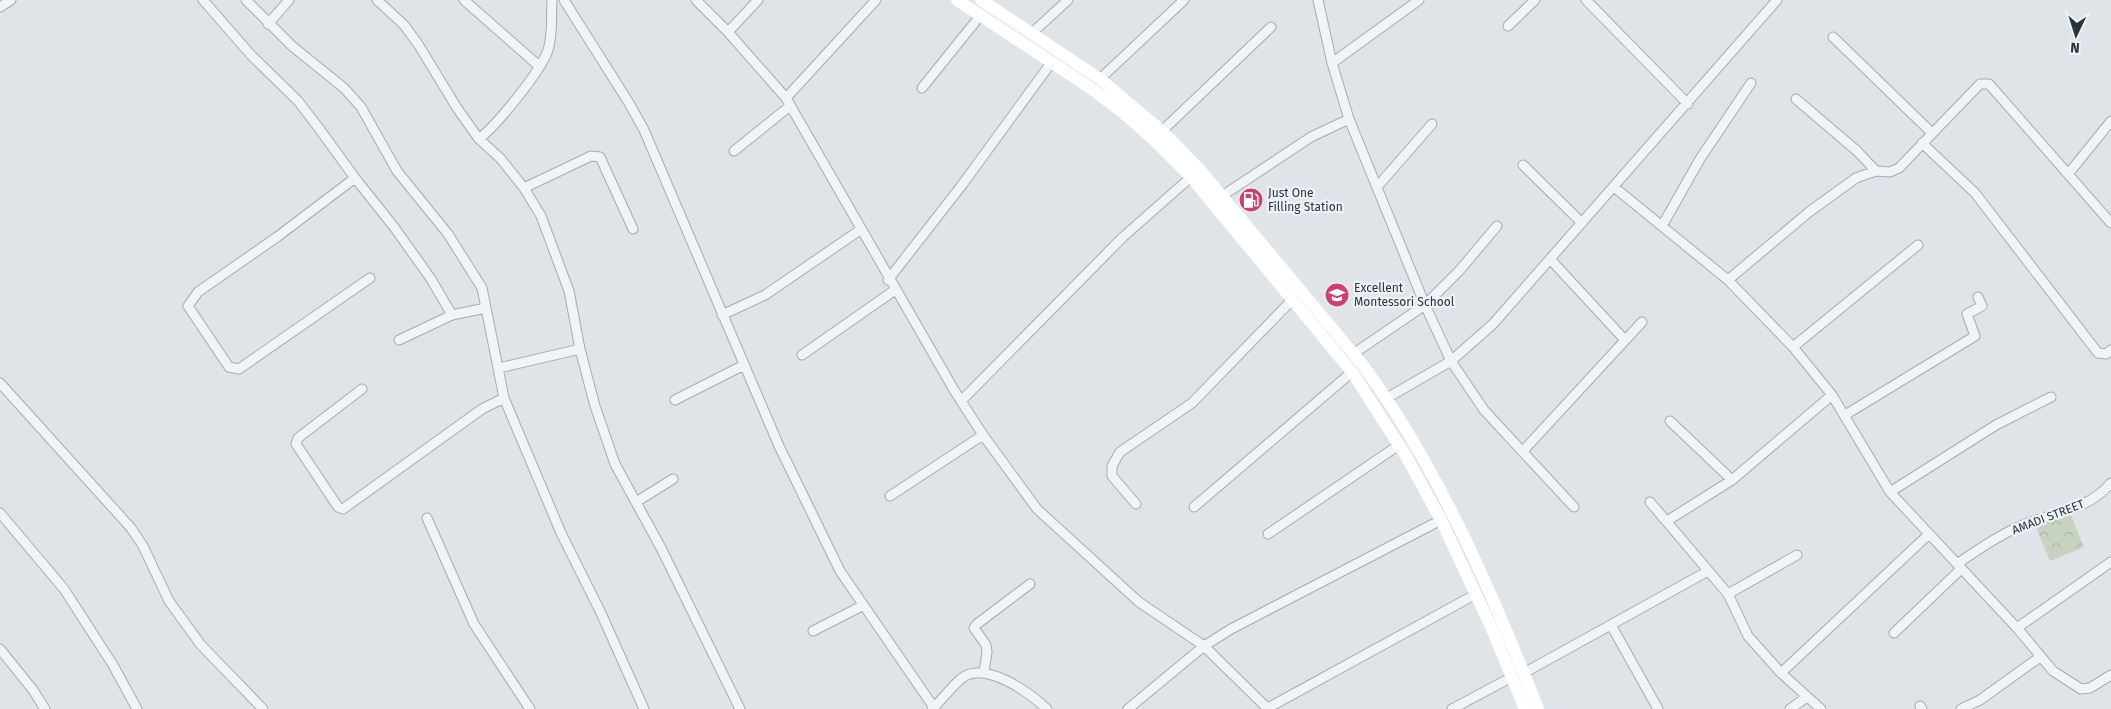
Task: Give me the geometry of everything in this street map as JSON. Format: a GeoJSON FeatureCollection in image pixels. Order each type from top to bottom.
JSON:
{"type":"FeatureCollection","features":[{"type":"Feature","properties":{"kind":"main road"},"geometry":{"type":"LineString","coordinates":[[957,0],[1122,112],[1191,177],[1293,300],[1352,372],[1399,445],[1441,520],[1476,594],[1538,709]]}},
{"type":"Feature","properties":{"kind":"main road"},"geometry":{"type":"LineString","coordinates":[[981,0],[1100,79],[1162,131],[1222,196],[1353,354],[1387,398],[1418,449],[1450,511],[1518,675],[1525,709]]}},
{"type":"Feature","properties":{"kind":"street"},"geometry":{"type":"LineString","coordinates":[[0,7],[11,0]]}},
{"type":"Feature","properties":{"kind":"street"},"geometry":{"type":"LineString","coordinates":[[203,0],[251,55],[298,101],[394,227],[452,314]]}},
{"type":"Feature","properties":{"kind":"street"},"geometry":{"type":"LineString","coordinates":[[246,0],[268,24],[320,70],[344,88],[361,107],[396,171],[448,234],[482,288],[504,398],[561,533],[601,613],[644,709]]}},
{"type":"Feature","properties":{"kind":"street"},"geometry":{"type":"LineString","coordinates":[[268,24],[289,0]]}},
{"type":"Feature","properties":{"kind":"street"},"geometry":{"type":"LineString","coordinates":[[377,0],[404,25],[479,139],[500,158],[524,188],[541,216],[569,291],[580,349],[615,464],[740,709]]}},
{"type":"Feature","properties":{"kind":"street"},"geometry":{"type":"LineString","coordinates":[[464,0],[540,66]]}},
{"type":"Feature","properties":{"kind":"street"},"geometry":{"type":"LineString","coordinates":[[479,139],[496,123],[540,66],[550,42],[552,0]]}},
{"type":"Feature","properties":{"kind":"street"},"geometry":{"type":"LineString","coordinates":[[564,0],[629,102],[644,130],[779,446],[840,571],[862,606],[933,708],[963,677],[974,672],[984,672],[1025,692],[1048,709]]}},
{"type":"Feature","properties":{"kind":"street"},"geometry":{"type":"LineString","coordinates":[[696,0],[728,32],[788,102],[888,280],[961,401],[983,435],[1037,509],[1138,602],[1204,646],[1267,709],[1476,594]]}},
{"type":"Feature","properties":{"kind":"street"},"geometry":{"type":"LineString","coordinates":[[728,32],[758,0]]}},
{"type":"Feature","properties":{"kind":"street"},"geometry":{"type":"LineString","coordinates":[[734,151],[788,102],[876,0]]}},
{"type":"Feature","properties":{"kind":"street"},"geometry":{"type":"LineString","coordinates":[[1032,33],[1068,0]]}},
{"type":"Feature","properties":{"kind":"street"},"geometry":{"type":"LineString","coordinates":[[1100,79],[1184,0]]}},
{"type":"Feature","properties":{"kind":"street"},"geometry":{"type":"LineString","coordinates":[[1318,0],[1332,63],[1349,119],[1425,305],[1451,361],[1484,410],[1574,507]]}},
{"type":"Feature","properties":{"kind":"street"},"geometry":{"type":"LineString","coordinates":[[1332,63],[1419,0]]}},
{"type":"Feature","properties":{"kind":"street"},"geometry":{"type":"LineString","coordinates":[[1508,26],[1535,0]]}},
{"type":"Feature","properties":{"kind":"street"},"geometry":{"type":"LineString","coordinates":[[1586,0],[1688,104]]}},
{"type":"Feature","properties":{"kind":"street"},"geometry":{"type":"LineString","coordinates":[[1387,398],[1451,361],[1493,324],[1688,104],[1777,0]]}},
{"type":"Feature","properties":{"kind":"street"},"geometry":{"type":"LineString","coordinates":[[922,88],[980,16]]}},
{"type":"Feature","properties":{"kind":"street"},"geometry":{"type":"LineString","coordinates":[[1162,131],[1271,27]]}},
{"type":"Feature","properties":{"kind":"street"},"geometry":{"type":"LineString","coordinates":[[1833,37],[1932,133]]}},
{"type":"Feature","properties":{"kind":"street"},"geometry":{"type":"LineString","coordinates":[[888,280],[962,185],[1051,63]]}},
{"type":"Feature","properties":{"kind":"street"},"geometry":{"type":"LineString","coordinates":[[1728,280],[1809,212],[1856,178],[1876,171],[1890,172],[1898,168],[1984,82],[1989,84],[2111,223]]}},
{"type":"Feature","properties":{"kind":"street"},"geometry":{"type":"LineString","coordinates":[[1662,226],[1700,159],[1751,83]]}},
{"type":"Feature","properties":{"kind":"street"},"geometry":{"type":"LineString","coordinates":[[1796,99],[1835,135],[1858,151],[1876,171]]}},
{"type":"Feature","properties":{"kind":"street"},"geometry":{"type":"LineString","coordinates":[[1222,196],[1311,137],[1349,119]]}},
{"type":"Feature","properties":{"kind":"street"},"geometry":{"type":"LineString","coordinates":[[2069,173],[2111,121]]}},
{"type":"Feature","properties":{"kind":"street"},"geometry":{"type":"LineString","coordinates":[[1377,187],[1432,124]]}},
{"type":"Feature","properties":{"kind":"street"},"geometry":{"type":"LineString","coordinates":[[1922,143],[1975,193],[2098,354],[2106,354],[2111,350]]}},
{"type":"Feature","properties":{"kind":"street"},"geometry":{"type":"LineString","coordinates":[[524,188],[590,156],[600,157],[633,229]]}},
{"type":"Feature","properties":{"kind":"street"},"geometry":{"type":"LineString","coordinates":[[1523,165],[1582,224]]}},
{"type":"Feature","properties":{"kind":"street"},"geometry":{"type":"LineString","coordinates":[[961,401],[1123,237],[1191,177]]}},
{"type":"Feature","properties":{"kind":"street"},"geometry":{"type":"LineString","coordinates":[[355,178],[277,237],[198,292],[188,306],[229,367],[240,369],[370,278]]}},
{"type":"Feature","properties":{"kind":"street"},"geometry":{"type":"LineString","coordinates":[[1614,187],[1728,280],[1793,347],[1832,395],[1890,492],[1928,535],[2017,628],[2053,671],[2081,689],[2090,688],[2111,675]]}},
{"type":"Feature","properties":{"kind":"street"},"geometry":{"type":"LineString","coordinates":[[1353,354],[1425,305],[1460,271],[1497,226]]}},
{"type":"Feature","properties":{"kind":"street"},"geometry":{"type":"LineString","coordinates":[[722,315],[765,295],[860,230]]}},
{"type":"Feature","properties":{"kind":"street"},"geometry":{"type":"LineString","coordinates":[[1793,347],[1918,245]]}},
{"type":"Feature","properties":{"kind":"street"},"geometry":{"type":"LineString","coordinates":[[1550,259],[1625,340]]}},
{"type":"Feature","properties":{"kind":"street"},"geometry":{"type":"LineString","coordinates":[[802,356],[895,290]]}},
{"type":"Feature","properties":{"kind":"street"},"geometry":{"type":"LineString","coordinates":[[1845,415],[1975,336],[1967,314],[1982,306],[1978,298]]}},
{"type":"Feature","properties":{"kind":"street"},"geometry":{"type":"LineString","coordinates":[[1136,504],[1112,476],[1112,466],[1120,452],[1192,402],[1293,300]]}},
{"type":"Feature","properties":{"kind":"street"},"geometry":{"type":"LineString","coordinates":[[399,340],[452,314],[486,308]]}},
{"type":"Feature","properties":{"kind":"street"},"geometry":{"type":"LineString","coordinates":[[1523,451],[1642,322]]}},
{"type":"Feature","properties":{"kind":"street"},"geometry":{"type":"LineString","coordinates":[[499,368],[580,349]]}},
{"type":"Feature","properties":{"kind":"street"},"geometry":{"type":"LineString","coordinates":[[675,400],[744,365]]}},
{"type":"Feature","properties":{"kind":"street"},"geometry":{"type":"LineString","coordinates":[[1194,506],[1352,372]]}},
{"type":"Feature","properties":{"kind":"street"},"geometry":{"type":"LineString","coordinates":[[0,383],[131,528],[143,546],[169,601],[201,645],[263,709]]}},
{"type":"Feature","properties":{"kind":"street"},"geometry":{"type":"LineString","coordinates":[[362,389],[298,438],[296,444],[338,507],[343,509],[482,409],[504,398]]}},
{"type":"Feature","properties":{"kind":"street"},"geometry":{"type":"LineString","coordinates":[[1667,521],[1732,480],[1832,395]]}},
{"type":"Feature","properties":{"kind":"street"},"geometry":{"type":"LineString","coordinates":[[1890,492],[1996,425],[2050,396]]}},
{"type":"Feature","properties":{"kind":"street"},"geometry":{"type":"LineString","coordinates":[[1670,421],[1732,480]]}},
{"type":"Feature","properties":{"kind":"street"},"geometry":{"type":"LineString","coordinates":[[890,496],[983,435]]}},
{"type":"Feature","properties":{"kind":"street"},"geometry":{"type":"LineString","coordinates":[[1268,534],[1399,445]]}},
{"type":"Feature","properties":{"kind":"street"},"geometry":{"type":"LineString","coordinates":[[636,502],[673,479]]}},
{"type":"Feature","properties":{"kind":"street","name":"AMADI STREET"},"geometry":{"type":"LineString","coordinates":[[1894,633],[1959,567],[1987,543],[2017,527],[2078,507],[2100,496],[2111,483]]}},
{"type":"Feature","properties":{"kind":"street"},"geometry":{"type":"LineString","coordinates":[[1650,502],[1728,594],[1748,636],[1781,672],[1821,709]]}},
{"type":"Feature","properties":{"kind":"street"},"geometry":{"type":"LineString","coordinates":[[0,513],[64,589],[113,665],[137,709]]}},
{"type":"Feature","properties":{"kind":"street"},"geometry":{"type":"LineString","coordinates":[[427,518],[474,624],[530,709]]}},
{"type":"Feature","properties":{"kind":"street"},"geometry":{"type":"LineString","coordinates":[[1128,709],[1204,646],[1231,629],[1441,520]]}},
{"type":"Feature","properties":{"kind":"street"},"geometry":{"type":"LineString","coordinates":[[1781,672],[1928,535]]}},
{"type":"Feature","properties":{"kind":"street"},"geometry":{"type":"LineString","coordinates":[[1728,594],[1797,555]]}},
{"type":"Feature","properties":{"kind":"street"},"geometry":{"type":"LineString","coordinates":[[2017,628],[2111,562]]}},
{"type":"Feature","properties":{"kind":"street"},"geometry":{"type":"LineString","coordinates":[[1452,709],[1611,625],[1708,571]]}},
{"type":"Feature","properties":{"kind":"street"},"geometry":{"type":"LineString","coordinates":[[984,672],[987,652],[986,645],[974,628],[1030,584]]}},
{"type":"Feature","properties":{"kind":"street"},"geometry":{"type":"LineString","coordinates":[[813,631],[862,606]]}},
{"type":"Feature","properties":{"kind":"street"},"geometry":{"type":"LineString","coordinates":[[1611,625],[1658,709]]}},
{"type":"Feature","properties":{"kind":"street"},"geometry":{"type":"LineString","coordinates":[[0,649],[33,690],[44,709]]}},
{"type":"Feature","properties":{"kind":"street"},"geometry":{"type":"LineString","coordinates":[[1961,709],[1980,700],[2040,657]]}},
{"type":"Feature","properties":{"kind":"street"},"geometry":{"type":"LineString","coordinates":[[1790,709],[1807,697]]}},
{"type":"Feature","properties":{"kind":"green space"},"geometry":{"type":"Polygon","coordinates":[[[2070,513],[2084,547],[2050,561],[2036,527],[2070,513]]]}},
{"type":"Feature","properties":{"kind":"place","name":"Just One Filling Station"},"geometry":{"type":"Point","coordinates":[1251,200]}},
{"type":"Feature","properties":{"kind":"place","name":"Excellent Montessori School"},"geometry":{"type":"Point","coordinates":[1337,295]}}]}
